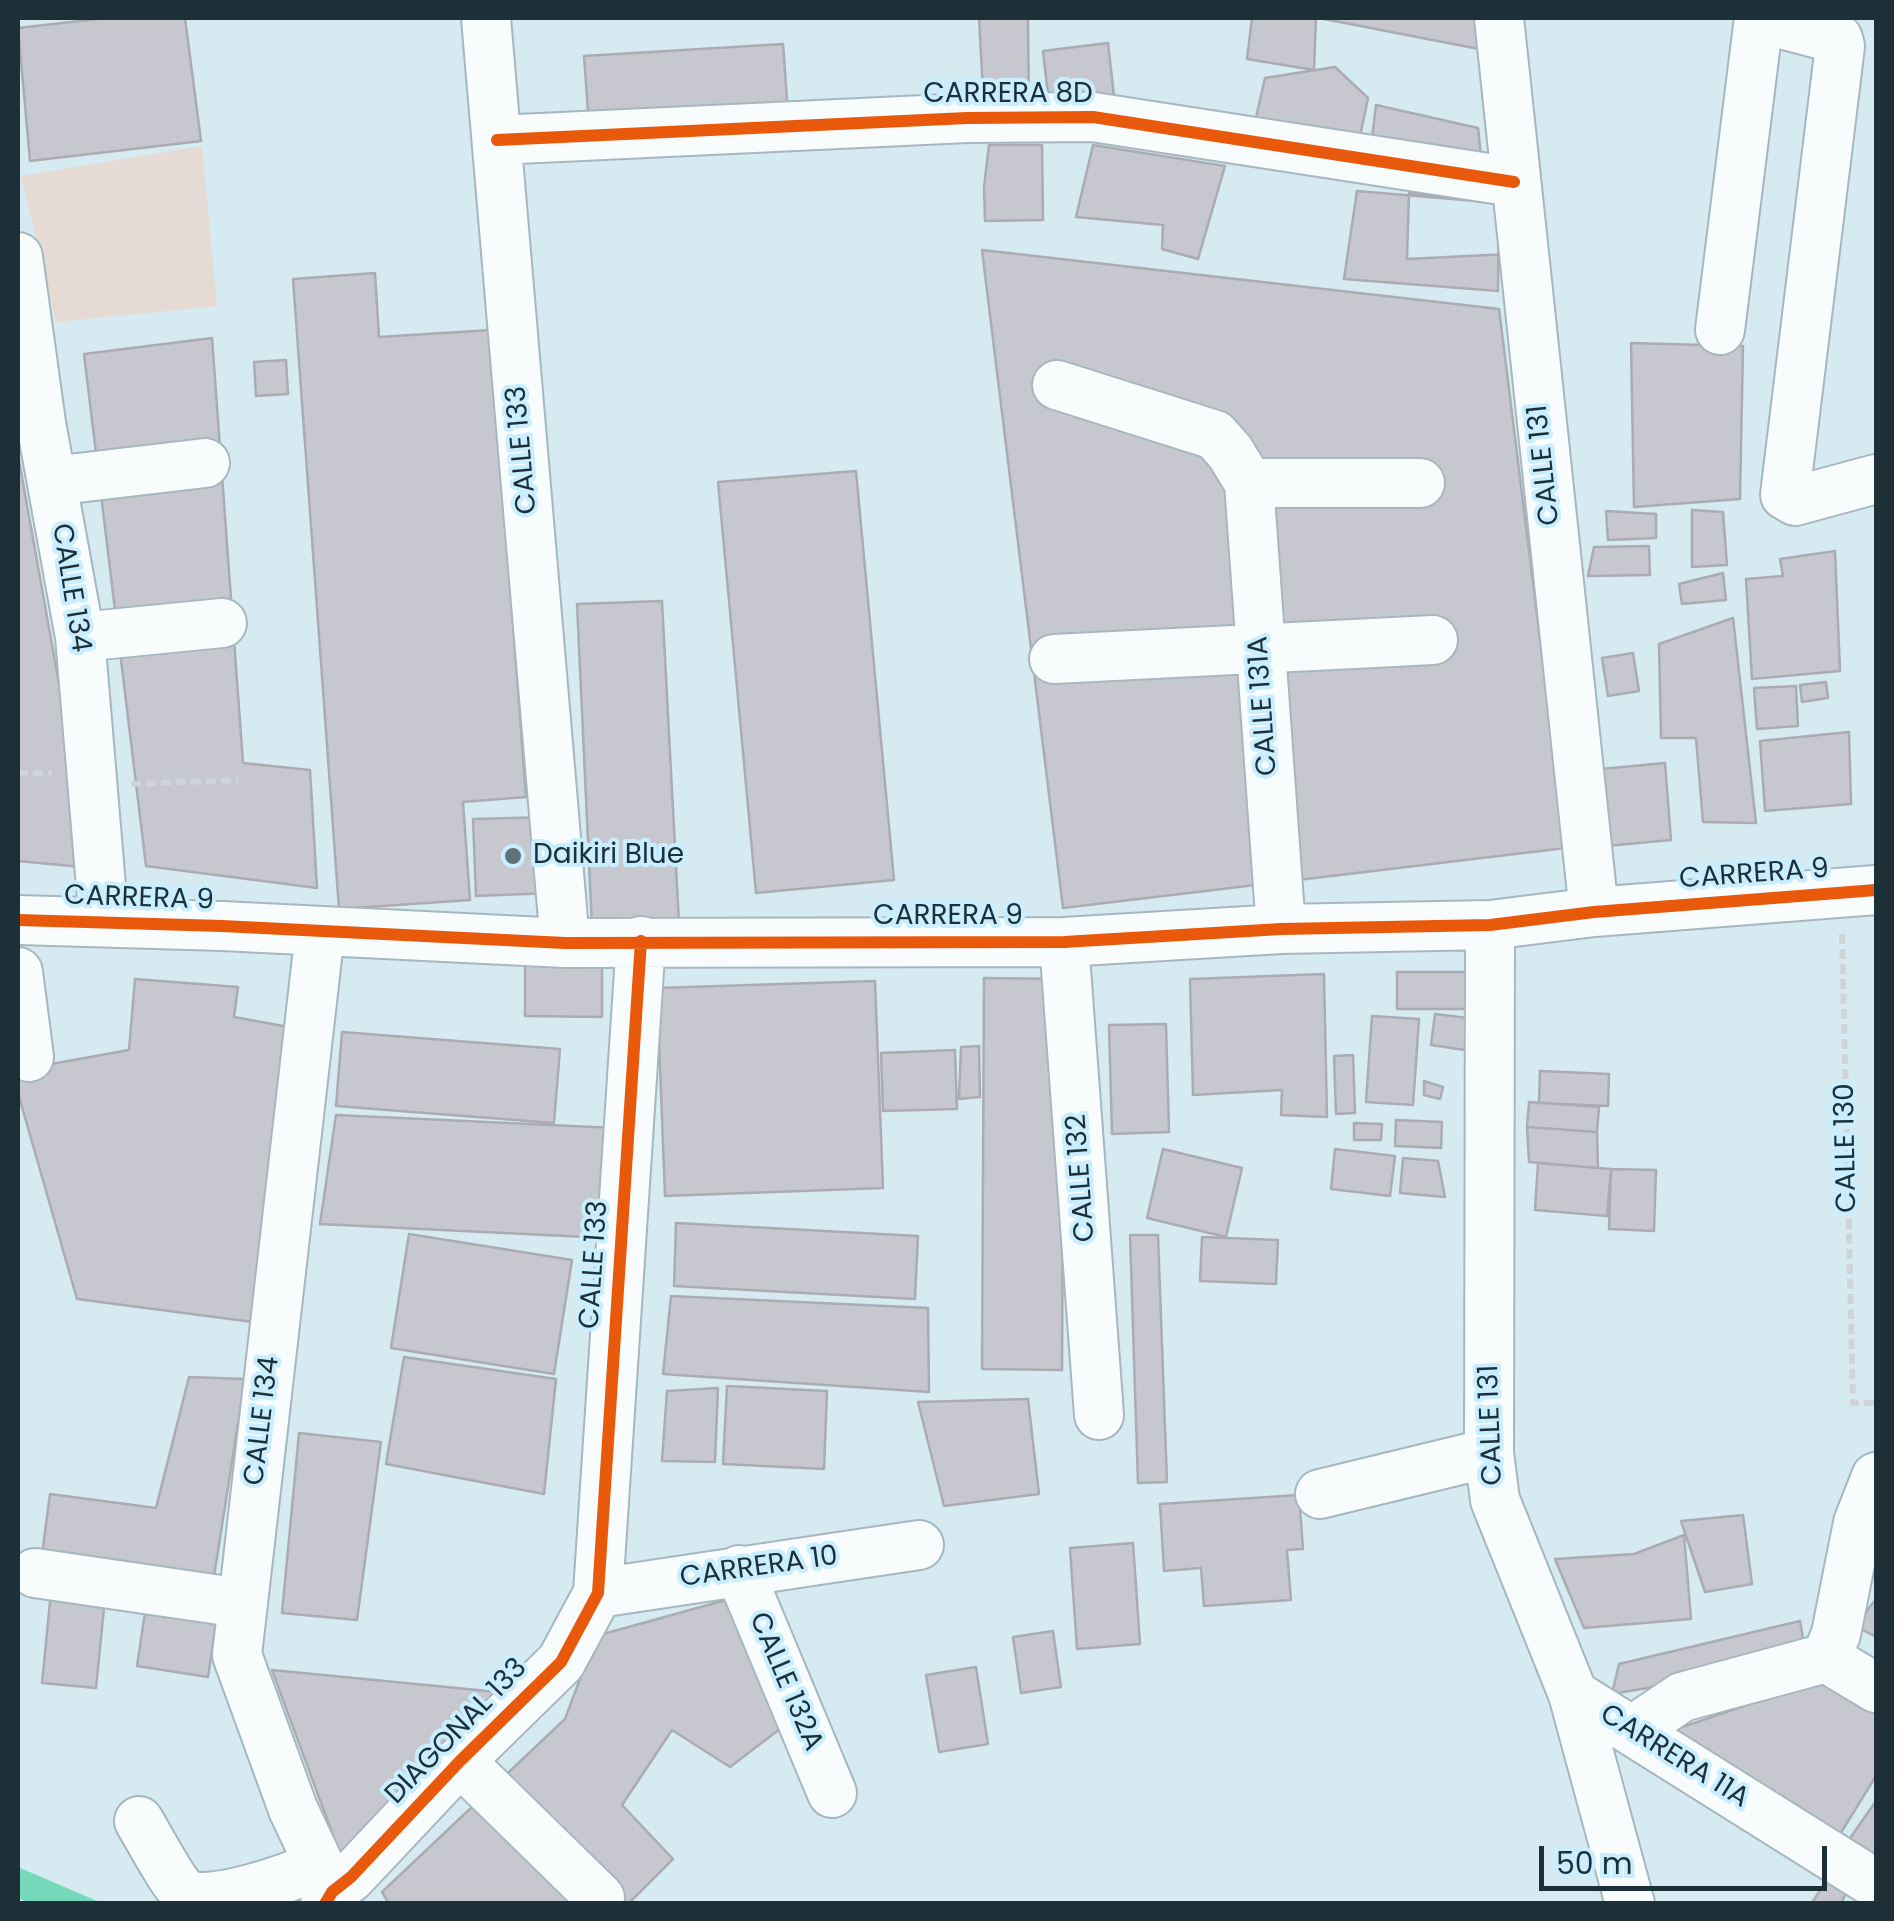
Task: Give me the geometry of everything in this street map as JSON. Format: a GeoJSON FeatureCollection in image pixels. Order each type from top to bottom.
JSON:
{"type":"FeatureCollection","features":[{"type":"Feature","properties":{"kind":"street","name":"CALLE 133"},"geometry":{"type":"LineString","coordinates":[[486,18],[564,943]]}},
{"type":"Feature","properties":{"kind":"street","name":"CALLE 131"},"geometry":{"type":"LineString","coordinates":[[1498,18],[1594,912]]}},
{"type":"Feature","properties":{"kind":"street"},"geometry":{"type":"LineString","coordinates":[[1720,330],[1759,18],[1838,39],[1840,46],[1785,496],[1795,501],[1876,480]]}},
{"type":"Feature","properties":{"kind":"street","name":"CARRERA 8D"},"geometry":{"type":"LineString","coordinates":[[498,140],[967,118],[1093,117],[1514,182]]}},
{"type":"Feature","properties":{"kind":"street","name":"CALLE 134"},"geometry":{"type":"LineString","coordinates":[[18,263],[80,637],[104,922]]}},
{"type":"Feature","properties":{"kind":"street"},"geometry":{"type":"LineString","coordinates":[[1057,384],[1214,435],[1230,452],[1248,483],[1420,483]]}},
{"type":"Feature","properties":{"kind":"street"},"geometry":{"type":"LineString","coordinates":[[52,481],[205,463]]}},
{"type":"Feature","properties":{"kind":"street","name":"CALLE 131A"},"geometry":{"type":"LineString","coordinates":[[1248,483],[1281,929]]}},
{"type":"Feature","properties":{"kind":"street"},"geometry":{"type":"LineString","coordinates":[[80,637],[222,623]]}},
{"type":"Feature","properties":{"kind":"street"},"geometry":{"type":"LineString","coordinates":[[1054,660],[1433,640]]}},
{"type":"Feature","properties":{"kind":"street","name":"CARRERA 9"},"geometry":{"type":"LineString","coordinates":[[18,920],[564,943],[1064,942],[1281,929],[1490,924],[1859,892]]}},
{"type":"Feature","properties":{"kind":"street","name":"CALLE 131"},"geometry":{"type":"LineString","coordinates":[[1490,924],[1489,1453],[1495,1500],[1573,1694],[1630,1904]]}},
{"type":"Feature","properties":{"kind":"street","name":"CALLE 134"},"geometry":{"type":"LineString","coordinates":[[320,932],[237,1655],[294,1809],[339,1888]]}},
{"type":"Feature","properties":{"kind":"street","name":"CALLE 133"},"geometry":{"type":"LineString","coordinates":[[598,1593],[640,941]]}},
{"type":"Feature","properties":{"kind":"street","name":"CALLE 132"},"geometry":{"type":"LineString","coordinates":[[1064,942],[1099,1414]]}},
{"type":"Feature","properties":{"kind":"street"},"geometry":{"type":"LineString","coordinates":[[18,972],[30,1057]]}},
{"type":"Feature","properties":{"kind":"street"},"geometry":{"type":"LineString","coordinates":[[1320,1494],[1489,1453]]}},
{"type":"Feature","properties":{"kind":"street"},"geometry":{"type":"LineString","coordinates":[[1826,1658],[1836,1634],[1858,1523],[1876,1476]]}},
{"type":"Feature","properties":{"kind":"street","name":"CARRERA 10"},"geometry":{"type":"LineString","coordinates":[[598,1593],[919,1544]]}},
{"type":"Feature","properties":{"kind":"street","name":"CALLE 132A"},"geometry":{"type":"LineString","coordinates":[[738,1570],[832,1793]]}},
{"type":"Feature","properties":{"kind":"street"},"geometry":{"type":"LineString","coordinates":[[36,1573],[241,1603]]}},
{"type":"Feature","properties":{"kind":"street","name":"DIAGONAL 133"},"geometry":{"type":"LineString","coordinates":[[339,1888],[561,1662],[598,1593]]}},
{"type":"Feature","properties":{"kind":"street"},"geometry":{"type":"LineString","coordinates":[[1633,1730],[1682,1697],[1826,1658],[1876,1688]]}},
{"type":"Feature","properties":{"kind":"street","name":"CARRERA 11A"},"geometry":{"type":"LineString","coordinates":[[1573,1694],[1876,1884]]}},
{"type":"Feature","properties":{"kind":"street"},"geometry":{"type":"LineString","coordinates":[[460,1762],[600,1898]]}},
{"type":"Feature","properties":{"kind":"street"},"geometry":{"type":"LineString","coordinates":[[139,1821],[183,1892],[201,1898],[288,1878],[339,1888]]}},
{"type":"Feature","properties":{"kind":"path"},"geometry":{"type":"LineString","coordinates":[[95,785],[238,780]]}},
{"type":"Feature","properties":{"kind":"shaded area"},"geometry":{"type":"Polygon","coordinates":[[[202,146],[217,306],[56,322],[21,176],[202,146]]]}},
{"type":"Feature","properties":{"kind":"shaded area"},"geometry":{"type":"Polygon","coordinates":[[[18,1867],[102,1903],[29,1903],[18,1898],[18,1867]]]}},
{"type":"Feature","properties":{"kind":"building"},"geometry":{"type":"Polygon","coordinates":[[[106,18],[185,18],[201,141],[30,161],[18,28],[106,18]]]}},
{"type":"Feature","properties":{"kind":"building"},"geometry":{"type":"Polygon","coordinates":[[[979,18],[1028,18],[1029,108],[984,110],[979,18]]]}},
{"type":"Feature","properties":{"kind":"building"},"geometry":{"type":"Polygon","coordinates":[[[1252,18],[1316,18],[1314,70],[1247,59],[1252,18]]]}},
{"type":"Feature","properties":{"kind":"building"},"geometry":{"type":"Polygon","coordinates":[[[1319,18],[1484,18],[1484,50],[1319,18]]]}},
{"type":"Feature","properties":{"kind":"building"},"geometry":{"type":"Polygon","coordinates":[[[1108,43],[1114,96],[1049,103],[1043,51],[1108,43]]]}},
{"type":"Feature","properties":{"kind":"building"},"geometry":{"type":"Polygon","coordinates":[[[783,44],[788,114],[589,126],[584,56],[783,44]]]}},
{"type":"Feature","properties":{"kind":"building"},"geometry":{"type":"Polygon","coordinates":[[[1335,67],[1368,98],[1358,146],[1253,131],[1265,78],[1335,67]]]}},
{"type":"Feature","properties":{"kind":"building"},"geometry":{"type":"Polygon","coordinates":[[[1376,105],[1478,128],[1482,165],[1370,155],[1376,105]]]}},
{"type":"Feature","properties":{"kind":"building"},"geometry":{"type":"Polygon","coordinates":[[[989,145],[1042,145],[1043,220],[985,221],[989,145]]]}},
{"type":"Feature","properties":{"kind":"building"},"geometry":{"type":"Polygon","coordinates":[[[1093,145],[1225,166],[1198,259],[1162,249],[1163,225],[1076,217],[1093,145]]]}},
{"type":"Feature","properties":{"kind":"building"},"geometry":{"type":"Polygon","coordinates":[[[1357,191],[1499,203],[1498,291],[1344,279],[1357,191]]]}},
{"type":"Feature","properties":{"kind":"building"},"geometry":{"type":"Polygon","coordinates":[[[1409,193],[1499,203],[1508,254],[1407,259],[1409,193]]]}},
{"type":"Feature","properties":{"kind":"building"},"geometry":{"type":"Polygon","coordinates":[[[982,250],[1499,309],[1566,848],[1063,908],[982,250]]]}},
{"type":"Feature","properties":{"kind":"building"},"geometry":{"type":"Polygon","coordinates":[[[375,273],[379,337],[491,330],[526,797],[463,802],[470,900],[339,909],[293,279],[375,273]]]}},
{"type":"Feature","properties":{"kind":"building"},"geometry":{"type":"Polygon","coordinates":[[[212,338],[243,763],[310,770],[317,888],[146,866],[84,354],[212,338]]]}},
{"type":"Feature","properties":{"kind":"building"},"geometry":{"type":"Polygon","coordinates":[[[1631,343],[1743,346],[1740,499],[1634,507],[1631,343]]]}},
{"type":"Feature","properties":{"kind":"building"},"geometry":{"type":"Polygon","coordinates":[[[286,360],[288,394],[256,396],[254,362],[286,360]]]}},
{"type":"Feature","properties":{"kind":"building"},"geometry":{"type":"Polygon","coordinates":[[[18,455],[92,868],[18,861],[18,455]]]}},
{"type":"Feature","properties":{"kind":"building"},"geometry":{"type":"Polygon","coordinates":[[[856,471],[894,880],[756,893],[718,482],[856,471]]]}},
{"type":"Feature","properties":{"kind":"building"},"geometry":{"type":"Polygon","coordinates":[[[1692,510],[1723,512],[1727,565],[1692,567],[1692,510]]]}},
{"type":"Feature","properties":{"kind":"building"},"geometry":{"type":"Polygon","coordinates":[[[1606,511],[1656,514],[1656,538],[1608,540],[1606,511]]]}},
{"type":"Feature","properties":{"kind":"building"},"geometry":{"type":"Polygon","coordinates":[[[1649,546],[1650,575],[1588,576],[1594,547],[1649,546]]]}},
{"type":"Feature","properties":{"kind":"building"},"geometry":{"type":"Polygon","coordinates":[[[1835,551],[1840,671],[1752,679],[1746,579],[1783,576],[1780,559],[1835,551]]]}},
{"type":"Feature","properties":{"kind":"building"},"geometry":{"type":"Polygon","coordinates":[[[1723,573],[1726,600],[1682,604],[1679,584],[1723,573]]]}},
{"type":"Feature","properties":{"kind":"building"},"geometry":{"type":"Polygon","coordinates":[[[662,601],[679,923],[592,927],[577,604],[662,601]]]}},
{"type":"Feature","properties":{"kind":"building"},"geometry":{"type":"Polygon","coordinates":[[[1733,618],[1756,823],[1703,822],[1696,738],[1661,738],[1659,644],[1733,618]]]}},
{"type":"Feature","properties":{"kind":"building"},"geometry":{"type":"Polygon","coordinates":[[[1633,653],[1639,691],[1608,696],[1602,658],[1633,653]]]}},
{"type":"Feature","properties":{"kind":"building"},"geometry":{"type":"Polygon","coordinates":[[[1826,682],[1828,698],[1802,702],[1800,685],[1826,682]]]}},
{"type":"Feature","properties":{"kind":"building"},"geometry":{"type":"Polygon","coordinates":[[[1796,686],[1798,726],[1757,729],[1754,688],[1796,686]]]}},
{"type":"Feature","properties":{"kind":"building"},"geometry":{"type":"Polygon","coordinates":[[[1849,732],[1851,804],[1765,811],[1760,741],[1849,732]]]}},
{"type":"Feature","properties":{"kind":"building"},"geometry":{"type":"Polygon","coordinates":[[[1665,763],[1671,840],[1607,846],[1601,769],[1665,763]]]}},
{"type":"Feature","properties":{"kind":"building","name":"Daikiri Blue"},"geometry":{"type":"Polygon","coordinates":[[[550,817],[552,893],[476,896],[473,819],[550,817]]]}},
{"type":"Feature","properties":{"kind":"building"},"geometry":{"type":"Polygon","coordinates":[[[525,954],[602,954],[602,1017],[525,1016],[525,954]]]}},
{"type":"Feature","properties":{"kind":"building"},"geometry":{"type":"Polygon","coordinates":[[[1397,972],[1483,972],[1482,1009],[1397,1009],[1397,972]]]}},
{"type":"Feature","properties":{"kind":"building"},"geometry":{"type":"Polygon","coordinates":[[[1324,974],[1327,1117],[1281,1115],[1282,1090],[1193,1095],[1190,979],[1324,974]]]}},
{"type":"Feature","properties":{"kind":"building"},"geometry":{"type":"Polygon","coordinates":[[[984,978],[1064,979],[1062,1370],[982,1369],[984,978]]]}},
{"type":"Feature","properties":{"kind":"building"},"geometry":{"type":"Polygon","coordinates":[[[135,979],[238,987],[234,1017],[300,1029],[253,1322],[77,1299],[18,1093],[18,1070],[129,1050],[135,979]]]}},
{"type":"Feature","properties":{"kind":"building"},"geometry":{"type":"Polygon","coordinates":[[[875,981],[883,1188],[665,1196],[657,988],[875,981]]]}},
{"type":"Feature","properties":{"kind":"building"},"geometry":{"type":"Polygon","coordinates":[[[1435,1014],[1476,1019],[1472,1051],[1431,1045],[1435,1014]]]}},
{"type":"Feature","properties":{"kind":"building"},"geometry":{"type":"Polygon","coordinates":[[[1372,1016],[1419,1019],[1413,1105],[1366,1102],[1372,1016]]]}},
{"type":"Feature","properties":{"kind":"building"},"geometry":{"type":"Polygon","coordinates":[[[1166,1024],[1169,1132],[1112,1134],[1109,1025],[1166,1024]]]}},
{"type":"Feature","properties":{"kind":"building"},"geometry":{"type":"Polygon","coordinates":[[[342,1032],[560,1049],[554,1123],[336,1106],[342,1032]]]}},
{"type":"Feature","properties":{"kind":"building"},"geometry":{"type":"Polygon","coordinates":[[[979,1046],[980,1097],[959,1099],[961,1047],[979,1046]]]}},
{"type":"Feature","properties":{"kind":"building"},"geometry":{"type":"Polygon","coordinates":[[[955,1050],[957,1109],[883,1111],[881,1053],[955,1050]]]}},
{"type":"Feature","properties":{"kind":"building"},"geometry":{"type":"Polygon","coordinates":[[[1353,1055],[1355,1113],[1336,1114],[1334,1056],[1353,1055]]]}},
{"type":"Feature","properties":{"kind":"building"},"geometry":{"type":"Polygon","coordinates":[[[1540,1071],[1609,1074],[1608,1106],[1539,1103],[1540,1071]]]}},
{"type":"Feature","properties":{"kind":"building"},"geometry":{"type":"Polygon","coordinates":[[[1424,1081],[1443,1087],[1440,1099],[1424,1095],[1424,1081]]]}},
{"type":"Feature","properties":{"kind":"building"},"geometry":{"type":"Polygon","coordinates":[[[1529,1102],[1599,1107],[1597,1132],[1527,1127],[1529,1102]]]}},
{"type":"Feature","properties":{"kind":"building"},"geometry":{"type":"Polygon","coordinates":[[[336,1115],[615,1128],[606,1238],[320,1224],[336,1115]]]}},
{"type":"Feature","properties":{"kind":"building"},"geometry":{"type":"Polygon","coordinates":[[[1396,1120],[1442,1122],[1441,1148],[1395,1146],[1396,1120]]]}},
{"type":"Feature","properties":{"kind":"building"},"geometry":{"type":"Polygon","coordinates":[[[1354,1123],[1382,1124],[1381,1140],[1354,1140],[1354,1123]]]}},
{"type":"Feature","properties":{"kind":"building"},"geometry":{"type":"Polygon","coordinates":[[[1527,1127],[1597,1132],[1598,1168],[1529,1162],[1527,1127]]]}},
{"type":"Feature","properties":{"kind":"building"},"geometry":{"type":"Polygon","coordinates":[[[1163,1149],[1242,1168],[1226,1237],[1147,1218],[1163,1149]]]}},
{"type":"Feature","properties":{"kind":"building"},"geometry":{"type":"Polygon","coordinates":[[[1335,1149],[1395,1156],[1390,1196],[1331,1189],[1335,1149]]]}},
{"type":"Feature","properties":{"kind":"building"},"geometry":{"type":"Polygon","coordinates":[[[1403,1158],[1438,1161],[1445,1197],[1400,1193],[1403,1158]]]}},
{"type":"Feature","properties":{"kind":"building"},"geometry":{"type":"Polygon","coordinates":[[[1538,1163],[1611,1169],[1607,1216],[1535,1210],[1538,1163]]]}},
{"type":"Feature","properties":{"kind":"building"},"geometry":{"type":"Polygon","coordinates":[[[1611,1169],[1656,1170],[1654,1231],[1609,1229],[1611,1169]]]}},
{"type":"Feature","properties":{"kind":"building"},"geometry":{"type":"Polygon","coordinates":[[[676,1223],[918,1236],[915,1299],[674,1286],[676,1223]]]}},
{"type":"Feature","properties":{"kind":"building"},"geometry":{"type":"Polygon","coordinates":[[[409,1234],[572,1260],[554,1374],[391,1348],[409,1234]]]}},
{"type":"Feature","properties":{"kind":"building"},"geometry":{"type":"Polygon","coordinates":[[[1130,1235],[1158,1235],[1167,1482],[1138,1483],[1130,1235]]]}},
{"type":"Feature","properties":{"kind":"building"},"geometry":{"type":"Polygon","coordinates":[[[1202,1237],[1278,1240],[1276,1284],[1200,1281],[1202,1237]]]}},
{"type":"Feature","properties":{"kind":"building"},"geometry":{"type":"Polygon","coordinates":[[[671,1296],[928,1308],[929,1392],[663,1374],[671,1296]]]}},
{"type":"Feature","properties":{"kind":"building"},"geometry":{"type":"Polygon","coordinates":[[[404,1357],[556,1379],[544,1494],[386,1464],[404,1357]]]}},
{"type":"Feature","properties":{"kind":"building"},"geometry":{"type":"Polygon","coordinates":[[[189,1377],[245,1379],[212,1589],[41,1562],[50,1494],[156,1508],[189,1377]]]}},
{"type":"Feature","properties":{"kind":"building"},"geometry":{"type":"Polygon","coordinates":[[[727,1386],[827,1391],[824,1469],[723,1464],[727,1386]]]}},
{"type":"Feature","properties":{"kind":"building"},"geometry":{"type":"Polygon","coordinates":[[[718,1388],[715,1462],[662,1461],[667,1391],[718,1388]]]}},
{"type":"Feature","properties":{"kind":"building"},"geometry":{"type":"Polygon","coordinates":[[[1028,1399],[1039,1494],[944,1506],[918,1402],[1028,1399]]]}},
{"type":"Feature","properties":{"kind":"building"},"geometry":{"type":"Polygon","coordinates":[[[299,1433],[381,1442],[357,1620],[282,1613],[299,1433]]]}},
{"type":"Feature","properties":{"kind":"building"},"geometry":{"type":"Polygon","coordinates":[[[1299,1495],[1303,1549],[1287,1550],[1291,1600],[1204,1606],[1201,1568],[1164,1571],[1160,1504],[1299,1495]]]}},
{"type":"Feature","properties":{"kind":"building"},"geometry":{"type":"Polygon","coordinates":[[[1743,1515],[1752,1584],[1705,1592],[1681,1521],[1743,1515]]]}},
{"type":"Feature","properties":{"kind":"building"},"geometry":{"type":"Polygon","coordinates":[[[1684,1535],[1691,1619],[1584,1628],[1555,1559],[1634,1554],[1684,1535]]]}},
{"type":"Feature","properties":{"kind":"building"},"geometry":{"type":"Polygon","coordinates":[[[1133,1543],[1140,1644],[1077,1649],[1070,1548],[1133,1543]]]}},
{"type":"Feature","properties":{"kind":"building"},"geometry":{"type":"Polygon","coordinates":[[[51,1592],[105,1598],[96,1688],[42,1683],[51,1592]]]}},
{"type":"Feature","properties":{"kind":"building"},"geometry":{"type":"Polygon","coordinates":[[[1876,1599],[1876,1637],[1855,1626],[1876,1599]]]}},
{"type":"Feature","properties":{"kind":"building"},"geometry":{"type":"Polygon","coordinates":[[[726,1600],[793,1719],[730,1767],[672,1730],[622,1805],[673,1859],[628,1904],[389,1904],[382,1892],[565,1719],[596,1636],[726,1600]]]}},
{"type":"Feature","properties":{"kind":"building"},"geometry":{"type":"Polygon","coordinates":[[[146,1606],[217,1616],[208,1677],[137,1666],[146,1606]]]}},
{"type":"Feature","properties":{"kind":"building"},"geometry":{"type":"Polygon","coordinates":[[[1800,1621],[1807,1661],[1612,1694],[1619,1664],[1800,1621]]]}},
{"type":"Feature","properties":{"kind":"building"},"geometry":{"type":"Polygon","coordinates":[[[1053,1631],[1061,1687],[1021,1693],[1013,1637],[1053,1631]]]}},
{"type":"Feature","properties":{"kind":"building"},"geometry":{"type":"Polygon","coordinates":[[[976,1667],[988,1744],[939,1752],[926,1675],[976,1667]]]}},
{"type":"Feature","properties":{"kind":"building"},"geometry":{"type":"Polygon","coordinates":[[[272,1670],[508,1693],[341,1857],[272,1670]]]}},
{"type":"Feature","properties":{"kind":"building"},"geometry":{"type":"Polygon","coordinates":[[[1844,1672],[1876,1696],[1876,1776],[1832,1847],[1656,1736],[1844,1672]]]}},
{"type":"Feature","properties":{"kind":"building"},"geometry":{"type":"Polygon","coordinates":[[[1876,1801],[1876,1873],[1839,1854],[1876,1801]]]}},
{"type":"Feature","properties":{"kind":"building"},"geometry":{"type":"Polygon","coordinates":[[[1836,1867],[1849,1886],[1841,1904],[1811,1904],[1836,1867]]]}},
{"type":"Feature","properties":{"kind":"cycle path"},"geometry":{"type":"LineString","coordinates":[[497,140],[967,118],[1093,117],[1514,182]]}},
{"type":"Feature","properties":{"kind":"cycle path"},"geometry":{"type":"LineString","coordinates":[[18,920],[565,943],[1064,942],[1281,929],[1490,925],[1594,912],[1876,890]]}},
{"type":"Feature","properties":{"kind":"cycle path"},"geometry":{"type":"LineString","coordinates":[[325,1904],[332,1892],[561,1662],[598,1593],[641,941]]}},
{"type":"Feature","properties":{"kind":"place","name":"Daikiri Blue"},"geometry":{"type":"Point","coordinates":[513,856]}}]}
